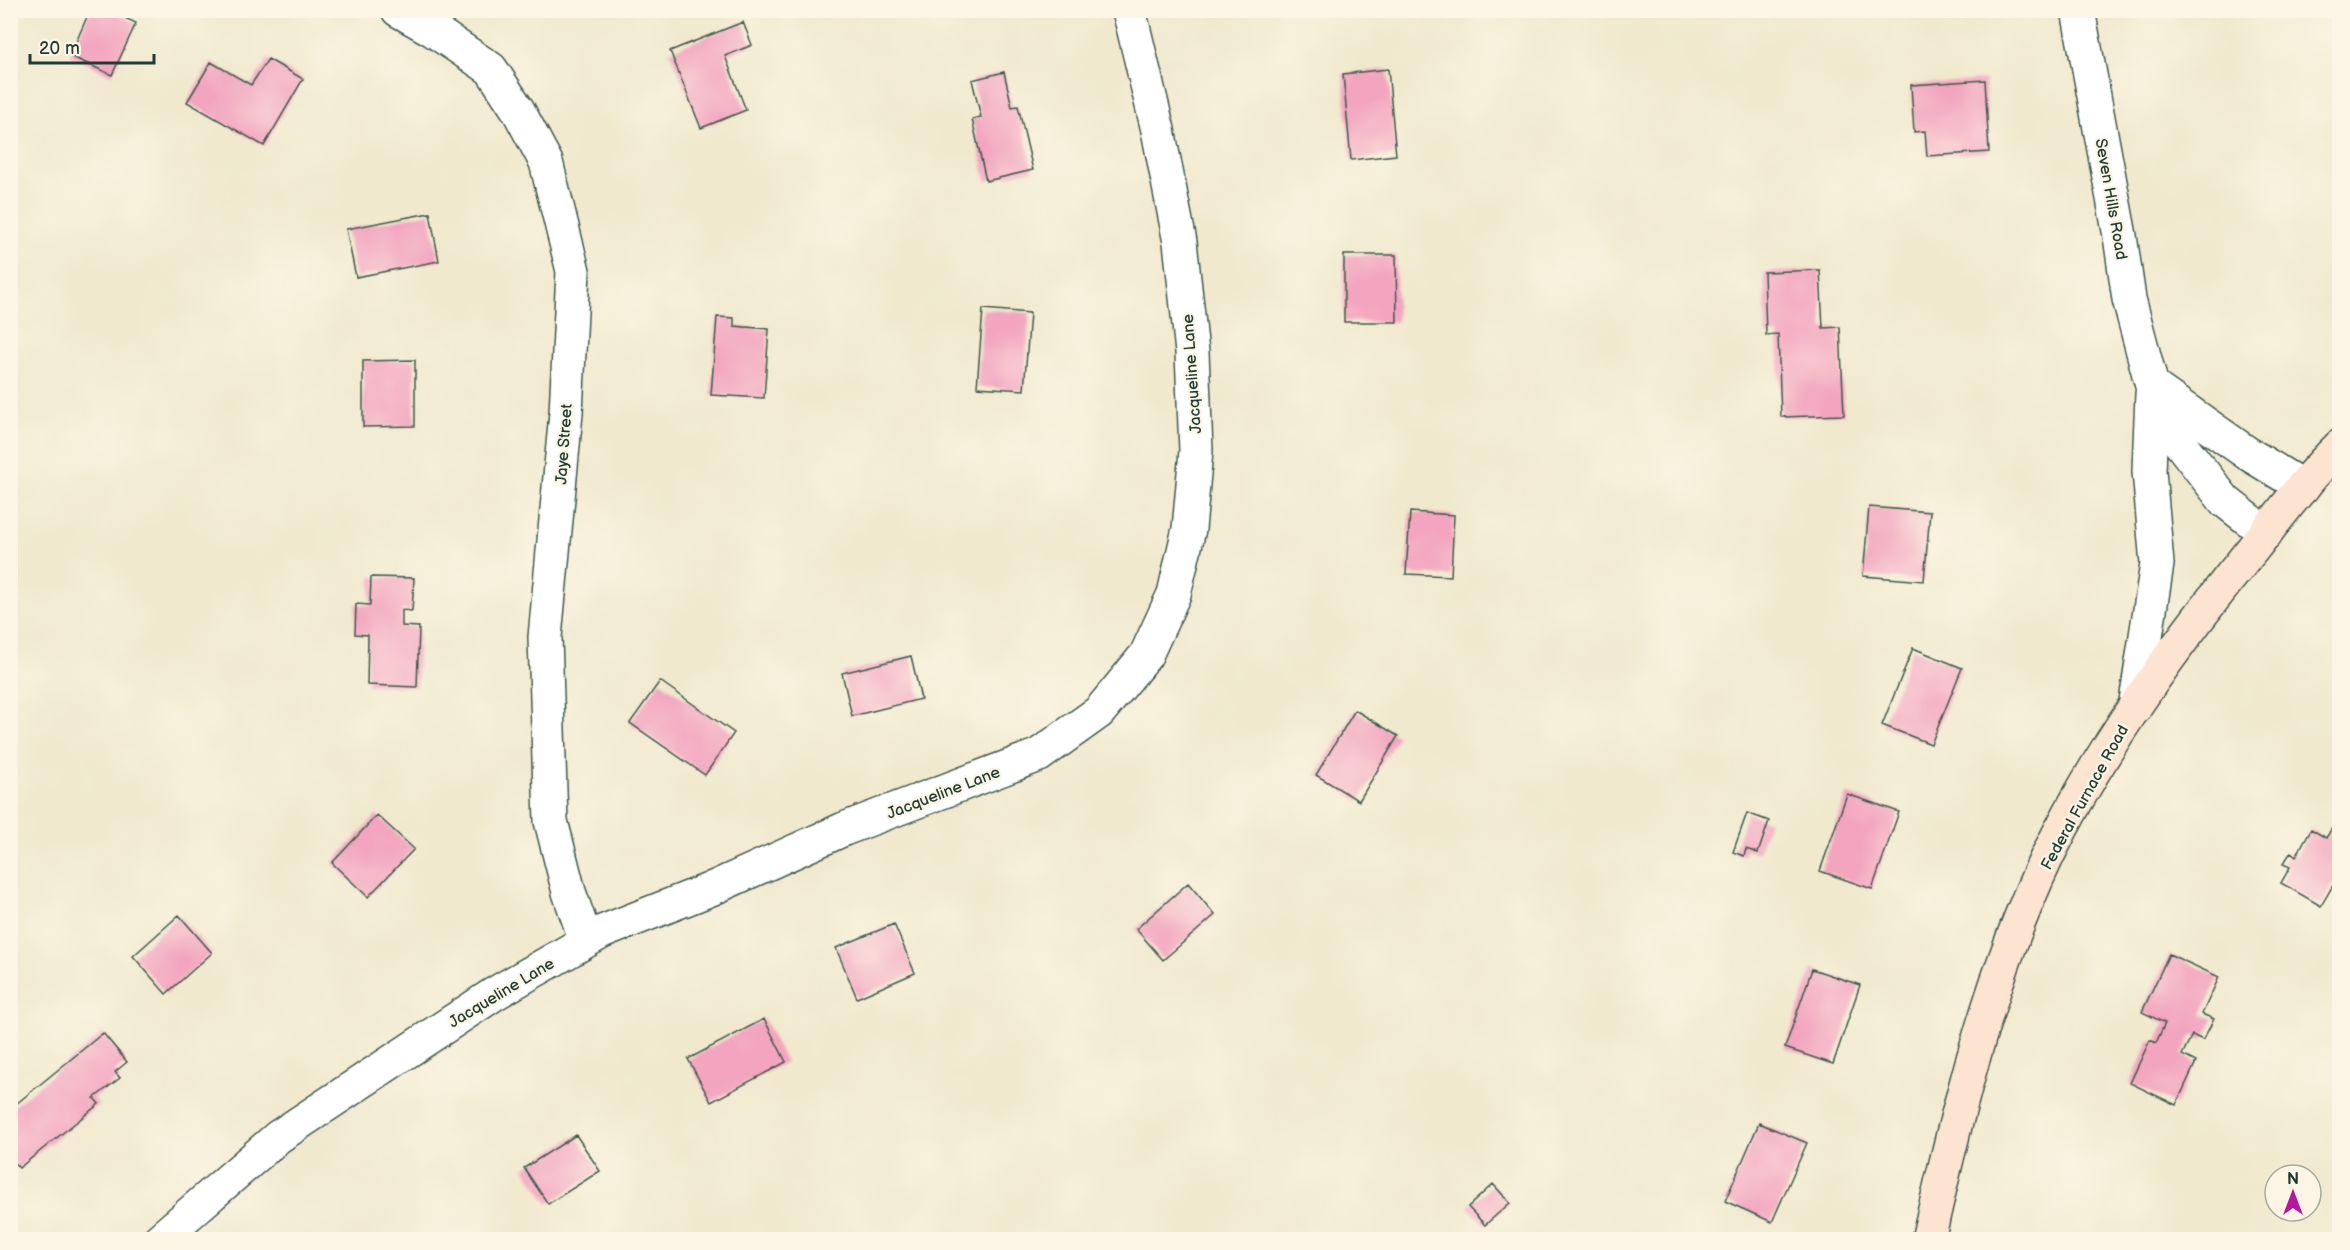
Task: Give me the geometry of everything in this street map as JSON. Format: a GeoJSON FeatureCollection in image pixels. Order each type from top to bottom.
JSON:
{"type":"FeatureCollection","features":[{"type":"Feature","properties":{"kind":"main road","name":"Federal Furnace Road"},"geometry":{"type":"LineString","coordinates":[[1928,1239],[1946,1159],[1986,1019],[2019,926],[2047,858],[2106,751],[2196,618],[2302,488],[2340,446]]}},
{"type":"Feature","properties":{"kind":"street","name":"Jaye Street"},"geometry":{"type":"LineString","coordinates":[[398,10],[433,30],[491,69],[518,110],[546,162],[573,271],[565,423],[545,637],[551,821],[569,892],[586,941]]}},
{"type":"Feature","properties":{"kind":"street","name":"Jacqueline Lane"},"geometry":{"type":"LineString","coordinates":[[159,1239],[279,1137],[484,1000],[586,941],[844,829],[1039,755],[1099,712],[1146,655],[1174,594],[1189,529],[1196,451],[1192,351],[1180,242],[1158,130],[1129,10]]}},
{"type":"Feature","properties":{"kind":"street","name":"Seven Hills Road"},"geometry":{"type":"LineString","coordinates":[[2078,10],[2120,236],[2129,299],[2152,386],[2176,438],[2225,501],[2266,532]]}},
{"type":"Feature","properties":{"kind":"street"},"geometry":{"type":"LineString","coordinates":[[2152,386],[2247,453],[2302,488]]}},
{"type":"Feature","properties":{"kind":"street"},"geometry":{"type":"LineString","coordinates":[[2135,708],[2157,564],[2149,471],[2152,386]]}},
{"type":"Feature","properties":{"kind":"building"},"geometry":{"type":"Polygon","coordinates":[[[90,10],[108,10],[136,23],[112,75],[70,56],[90,10]]]}},
{"type":"Feature","properties":{"kind":"building"},"geometry":{"type":"Polygon","coordinates":[[[743,22],[752,45],[725,56],[746,110],[701,128],[670,51],[743,22]]]}},
{"type":"Feature","properties":{"kind":"building"},"geometry":{"type":"Polygon","coordinates":[[[268,59],[303,79],[264,146],[187,102],[211,62],[251,85],[268,59]]]}},
{"type":"Feature","properties":{"kind":"building"},"geometry":{"type":"Polygon","coordinates":[[[1388,69],[1396,155],[1351,160],[1343,74],[1388,69]]]}},
{"type":"Feature","properties":{"kind":"building"},"geometry":{"type":"Polygon","coordinates":[[[1004,72],[1012,107],[1018,106],[1033,170],[986,181],[972,119],[981,117],[972,80],[1004,72]]]}},
{"type":"Feature","properties":{"kind":"building"},"geometry":{"type":"Polygon","coordinates":[[[1985,80],[1989,152],[1927,156],[1925,131],[1914,132],[1911,85],[1985,80]]]}},
{"type":"Feature","properties":{"kind":"building"},"geometry":{"type":"Polygon","coordinates":[[[430,213],[439,261],[356,277],[346,229],[430,213]]]}},
{"type":"Feature","properties":{"kind":"building"},"geometry":{"type":"Polygon","coordinates":[[[1344,255],[1396,255],[1397,322],[1344,322],[1344,255]]]}},
{"type":"Feature","properties":{"kind":"building"},"geometry":{"type":"Polygon","coordinates":[[[1820,270],[1823,328],[1840,327],[1844,415],[1781,417],[1778,334],[1766,335],[1764,272],[1820,270]]]}},
{"type":"Feature","properties":{"kind":"building"},"geometry":{"type":"Polygon","coordinates":[[[983,309],[1030,313],[1024,390],[977,387],[983,309]]]}},
{"type":"Feature","properties":{"kind":"building"},"geometry":{"type":"Polygon","coordinates":[[[717,317],[734,318],[734,326],[769,329],[764,398],[711,395],[717,317]]]}},
{"type":"Feature","properties":{"kind":"building"},"geometry":{"type":"Polygon","coordinates":[[[415,360],[415,426],[363,427],[363,361],[415,360]]]}},
{"type":"Feature","properties":{"kind":"building"},"geometry":{"type":"Polygon","coordinates":[[[1869,507],[1930,512],[1924,581],[1863,576],[1869,507]]]}},
{"type":"Feature","properties":{"kind":"building"},"geometry":{"type":"Polygon","coordinates":[[[1410,512],[1454,515],[1451,576],[1406,574],[1410,512]]]}},
{"type":"Feature","properties":{"kind":"building"},"geometry":{"type":"Polygon","coordinates":[[[371,577],[414,578],[412,611],[402,610],[402,626],[419,627],[417,687],[367,685],[368,635],[355,634],[356,604],[370,605],[371,577]]]}},
{"type":"Feature","properties":{"kind":"building"},"geometry":{"type":"Polygon","coordinates":[[[1913,648],[1962,668],[1931,744],[1882,725],[1913,648]]]}},
{"type":"Feature","properties":{"kind":"building"},"geometry":{"type":"Polygon","coordinates":[[[911,656],[921,699],[852,716],[842,673],[911,656]]]}},
{"type":"Feature","properties":{"kind":"building"},"geometry":{"type":"Polygon","coordinates":[[[660,681],[734,733],[705,775],[630,723],[660,681]]]}},
{"type":"Feature","properties":{"kind":"building"},"geometry":{"type":"Polygon","coordinates":[[[1355,710],[1398,736],[1359,801],[1316,775],[1355,710]]]}},
{"type":"Feature","properties":{"kind":"building"},"geometry":{"type":"Polygon","coordinates":[[[1847,794],[1899,812],[1872,889],[1820,871],[1847,794]]]}},
{"type":"Feature","properties":{"kind":"building"},"geometry":{"type":"Polygon","coordinates":[[[1747,813],[1769,821],[1758,853],[1746,849],[1744,856],[1733,852],[1747,813]]]}},
{"type":"Feature","properties":{"kind":"building"},"geometry":{"type":"Polygon","coordinates":[[[377,815],[414,849],[368,897],[332,863],[377,815]]]}},
{"type":"Feature","properties":{"kind":"building"},"geometry":{"type":"Polygon","coordinates":[[[2340,815],[2340,882],[2336,880],[2321,906],[2281,883],[2290,867],[2283,864],[2291,852],[2296,856],[2311,829],[2326,838],[2340,815]]]}},
{"type":"Feature","properties":{"kind":"building"},"geometry":{"type":"Polygon","coordinates":[[[1188,883],[1215,915],[1163,960],[1136,929],[1188,883]]]}},
{"type":"Feature","properties":{"kind":"building"},"geometry":{"type":"Polygon","coordinates":[[[179,915],[212,953],[166,994],[133,956],[179,915]]]}},
{"type":"Feature","properties":{"kind":"building"},"geometry":{"type":"Polygon","coordinates":[[[894,924],[915,973],[857,998],[836,948],[894,924]]]}},
{"type":"Feature","properties":{"kind":"building"},"geometry":{"type":"Polygon","coordinates":[[[2169,954],[2219,977],[2202,1014],[2214,1019],[2203,1040],[2192,1035],[2182,1055],[2196,1062],[2176,1105],[2130,1083],[2150,1040],[2156,1043],[2165,1023],[2142,1012],[2169,954]]]}},
{"type":"Feature","properties":{"kind":"building"},"geometry":{"type":"Polygon","coordinates":[[[1812,969],[1860,985],[1833,1064],[1785,1048],[1812,969]]]}},
{"type":"Feature","properties":{"kind":"building"},"geometry":{"type":"Polygon","coordinates":[[[764,1019],[786,1062],[711,1102],[688,1059],[764,1019]]]}},
{"type":"Feature","properties":{"kind":"building"},"geometry":{"type":"Polygon","coordinates":[[[103,1033],[127,1062],[115,1072],[120,1078],[94,1098],[99,1104],[19,1168],[10,1158],[10,1109],[103,1033]]]}},
{"type":"Feature","properties":{"kind":"building"},"geometry":{"type":"Polygon","coordinates":[[[1759,1123],[1807,1143],[1772,1222],[1725,1201],[1759,1123]]]}},
{"type":"Feature","properties":{"kind":"building"},"geometry":{"type":"Polygon","coordinates":[[[576,1135],[600,1171],[548,1204],[524,1168],[576,1135]]]}},
{"type":"Feature","properties":{"kind":"building"},"geometry":{"type":"Polygon","coordinates":[[[1493,1184],[1510,1203],[1485,1225],[1468,1207],[1493,1184]]]}}]}
